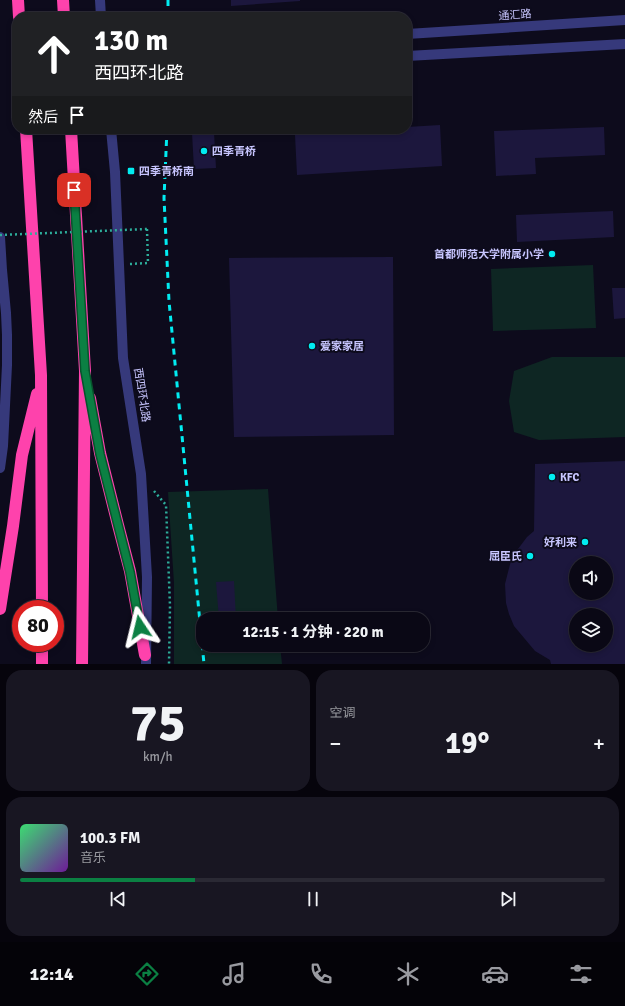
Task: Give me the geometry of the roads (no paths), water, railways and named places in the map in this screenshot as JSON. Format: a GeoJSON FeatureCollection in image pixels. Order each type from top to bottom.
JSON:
{"type":"FeatureCollection","features":[{"type":"Feature","properties":{"kind":"highway"},"geometry":{"type":"LineString","coordinates":[[18,0],[19,12]]}},
{"type":"Feature","properties":{"kind":"highway"},"geometry":{"type":"LineString","coordinates":[[63,0],[64,12]]}},
{"type":"Feature","properties":{"kind":"highway"},"geometry":{"type":"LineString","coordinates":[[26,134],[41,375],[42,600]]}},
{"type":"Feature","properties":{"kind":"highway"},"geometry":{"type":"LineString","coordinates":[[70,134],[85,371],[82,664]]}},
{"type":"Feature","properties":{"kind":"highway"},"geometry":{"type":"LineString","coordinates":[[85,371],[100,454],[130,572],[146,659]]}},
{"type":"Feature","properties":{"kind":"highway"},"geometry":{"type":"LineString","coordinates":[[0,609],[22,455],[41,375]]}},
{"type":"Feature","properties":{"kind":"highway"},"geometry":{"type":"LineString","coordinates":[[42,652],[42,664]]}},
{"type":"Feature","properties":{"kind":"street"},"geometry":{"type":"LineString","coordinates":[[100,0],[101,12]]}},
{"type":"Feature","properties":{"kind":"street","name":"通汇路"},"geometry":{"type":"LineString","coordinates":[[412,34],[625,20]]}},
{"type":"Feature","properties":{"kind":"street"},"geometry":{"type":"LineString","coordinates":[[412,56],[625,44]]}},
{"type":"Feature","properties":{"kind":"street","name":"西四环北路"},"geometry":{"type":"LineString","coordinates":[[111,134],[115,172],[123,358],[141,474],[147,577],[146,659]]}},
{"type":"Feature","properties":{"kind":"street"},"geometry":{"type":"LineString","coordinates":[[0,236],[7,334],[7,365],[0,468]]}},
{"type":"Feature","properties":{"kind":"railway"},"geometry":{"type":"LineString","coordinates":[[168,0],[168,12]]}},
{"type":"Feature","properties":{"kind":"railway"},"geometry":{"type":"LineString","coordinates":[[167,134],[164,198],[169,301],[204,664]]}},
{"type":"Feature","properties":{"kind":"place","name":"四季青桥"},"geometry":{"type":"Point","coordinates":[204,151]}},
{"type":"Feature","properties":{"kind":"place","name":"四季青桥南"},"geometry":{"type":"Point","coordinates":[131,171]}},
{"type":"Feature","properties":{"kind":"place","name":"首都师范大学附属小学"},"geometry":{"type":"Point","coordinates":[552,254]}},
{"type":"Feature","properties":{"kind":"place","name":"爱家家居"},"geometry":{"type":"Point","coordinates":[312,346]}},
{"type":"Feature","properties":{"kind":"place","name":"KFC"},"geometry":{"type":"Point","coordinates":[552,477]}},
{"type":"Feature","properties":{"kind":"place","name":"好利来"},"geometry":{"type":"Point","coordinates":[585,542]}},
{"type":"Feature","properties":{"kind":"place","name":"屈臣氏"},"geometry":{"type":"Point","coordinates":[530,556]}}]}
